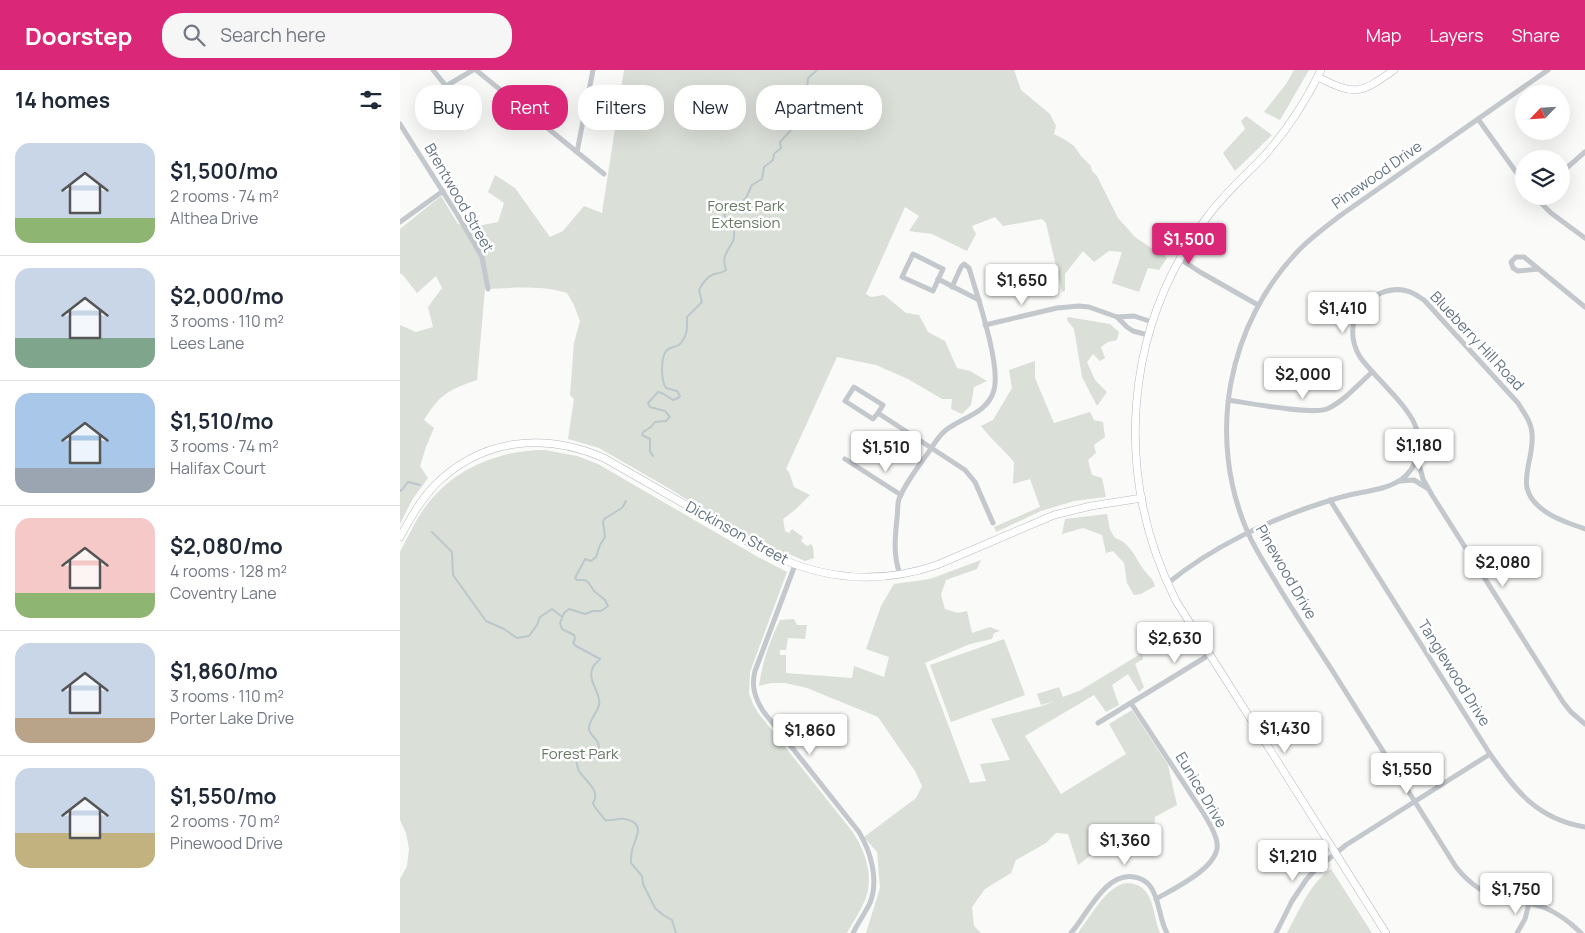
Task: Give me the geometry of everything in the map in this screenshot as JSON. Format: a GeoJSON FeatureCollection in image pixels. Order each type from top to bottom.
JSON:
{"type":"FeatureCollection","features":[{"type":"Feature","properties":{"kind":"main road"},"geometry":{"type":"LineString","coordinates":[[1386,933],[1209,655],[1182,611],[1168,583],[1152,538],[1142,498],[1136,459],[1135,418],[1138,382],[1152,322],[1180,258],[1197,230],[1284,131],[1305,100],[1319,73],[1339,87],[1354,90],[1369,86],[1394,70]]}},
{"type":"Feature","properties":{"kind":"main road","name":"Dickinson Street"},"geometry":{"type":"LineString","coordinates":[[400,537],[429,491],[458,466],[482,454],[522,443],[547,442],[577,447],[604,458],[758,547],[795,565],[822,573],[850,577],[876,578],[937,565],[1059,514],[1091,506],[1142,498]]}},
{"type":"Feature","properties":{"kind":"street"},"geometry":{"type":"LineString","coordinates":[[433,70],[445,85]]}},
{"type":"Feature","properties":{"kind":"street"},"geometry":{"type":"LineString","coordinates":[[448,85],[474,70],[604,174]]}},
{"type":"Feature","properties":{"kind":"street"},"geometry":{"type":"LineString","coordinates":[[577,152],[593,70]]}},
{"type":"Feature","properties":{"kind":"street","name":"Pinewood Drive"},"geometry":{"type":"LineString","coordinates":[[1548,70],[1341,215],[1309,240],[1285,266],[1258,305],[1240,348],[1230,380],[1227,430],[1230,470],[1235,495],[1248,533],[1258,554],[1456,867],[1466,878],[1483,890],[1500,898],[1529,903],[1553,912],[1572,924],[1581,933]]}},
{"type":"Feature","properties":{"kind":"street"},"geometry":{"type":"LineString","coordinates":[[1478,119],[1515,170]]}},
{"type":"Feature","properties":{"kind":"street","name":"Brentwood Street"},"geometry":{"type":"LineString","coordinates":[[400,124],[482,257],[488,289]]}},
{"type":"Feature","properties":{"kind":"street"},"geometry":{"type":"LineString","coordinates":[[1570,165],[1585,152]]}},
{"type":"Feature","properties":{"kind":"street"},"geometry":{"type":"LineString","coordinates":[[400,222],[443,191]]}},
{"type":"Feature","properties":{"kind":"street"},"geometry":{"type":"LineString","coordinates":[[1542,205],[1551,214],[1585,238]]}},
{"type":"Feature","properties":{"kind":"street"},"geometry":{"type":"LineString","coordinates":[[913,254],[943,269],[938,279],[933,291],[902,277],[913,254]]}},
{"type":"Feature","properties":{"kind":"street"},"geometry":{"type":"LineString","coordinates":[[1538,269],[1517,270],[1512,266],[1512,261],[1516,257],[1522,256],[1585,307]]}},
{"type":"Feature","properties":{"kind":"street"},"geometry":{"type":"LineString","coordinates":[[1180,258],[1193,268],[1258,305]]}},
{"type":"Feature","properties":{"kind":"street"},"geometry":{"type":"LineString","coordinates":[[900,574],[895,549],[898,504],[901,495],[910,479],[944,432],[986,405],[993,394],[995,386],[996,371],[979,300],[969,268],[964,264],[952,286]]}},
{"type":"Feature","properties":{"kind":"street"},"geometry":{"type":"LineString","coordinates":[[938,279],[979,300]]}},
{"type":"Feature","properties":{"kind":"street","name":"Blueberry Hill Road"},"geometry":{"type":"LineString","coordinates":[[1585,529],[1546,513],[1532,498],[1527,486],[1526,475],[1532,434],[1525,414],[1518,403],[1424,300],[1416,294],[1401,290],[1383,292],[1368,300],[1357,315],[1353,328],[1354,343],[1360,357],[1412,417],[1418,437],[1419,448],[1417,457],[1423,479],[1429,490],[1563,702],[1585,724]]}},
{"type":"Feature","properties":{"kind":"street"},"geometry":{"type":"LineString","coordinates":[[985,325],[1066,306],[1089,307],[1118,317],[1134,316],[1152,322]]}},
{"type":"Feature","properties":{"kind":"street"},"geometry":{"type":"LineString","coordinates":[[1118,317],[1133,331],[1148,335]]}},
{"type":"Feature","properties":{"kind":"street"},"geometry":{"type":"LineString","coordinates":[[1228,400],[1307,411],[1322,411],[1338,402],[1372,372]]}},
{"type":"Feature","properties":{"kind":"street"},"geometry":{"type":"LineString","coordinates":[[854,387],[883,405],[878,413],[873,419],[844,401],[854,387]]}},
{"type":"Feature","properties":{"kind":"street"},"geometry":{"type":"LineString","coordinates":[[878,413],[965,470],[972,477],[993,523]]}},
{"type":"Feature","properties":{"kind":"street"},"geometry":{"type":"LineString","coordinates":[[1168,583],[1202,559],[1248,533],[1293,513],[1330,500],[1382,489],[1399,481],[1408,473],[1417,457]]}},
{"type":"Feature","properties":{"kind":"street"},"geometry":{"type":"LineString","coordinates":[[845,459],[901,495]]}},
{"type":"Feature","properties":{"kind":"street"},"geometry":{"type":"LineString","coordinates":[[1399,481],[1414,480],[1429,490]]}},
{"type":"Feature","properties":{"kind":"street","name":"Tanglewood Drive"},"geometry":{"type":"LineString","coordinates":[[1330,500],[1490,754],[1510,782],[1531,803],[1554,818],[1585,827]]}},
{"type":"Feature","properties":{"kind":"street"},"geometry":{"type":"LineString","coordinates":[[795,565],[754,671],[753,685],[757,701],[763,711],[859,832],[868,851],[873,872],[873,888],[871,898],[853,933]]}},
{"type":"Feature","properties":{"kind":"street"},"geometry":{"type":"LineString","coordinates":[[1098,723],[1209,655]]}},
{"type":"Feature","properties":{"kind":"street","name":"Eunice Drive"},"geometry":{"type":"LineString","coordinates":[[1131,703],[1204,814],[1218,844],[1213,859],[1205,868],[1156,899]]}},
{"type":"Feature","properties":{"kind":"street"},"geometry":{"type":"LineString","coordinates":[[1276,933],[1292,901],[1315,870],[1346,845],[1490,754]]}},
{"type":"Feature","properties":{"kind":"street"},"geometry":{"type":"LineString","coordinates":[[1071,933],[1104,889],[1120,878],[1134,877],[1146,881],[1152,888],[1167,933]]}},
{"type":"Feature","properties":{"kind":"street"},"geometry":{"type":"LineString","coordinates":[[1517,933],[1525,919],[1529,903]]}},
{"type":"Feature","properties":{"kind":"green space","name":"Forest Park Extension"},"geometry":{"type":"Polygon","coordinates":[[[624,70],[1014,70],[1021,90],[1050,114],[1056,126],[1054,134],[1074,146],[1091,166],[1118,218],[1135,237],[1154,250],[1160,249],[1167,258],[1159,270],[1148,268],[1139,292],[1112,283],[1122,252],[1109,251],[1094,262],[1083,251],[1065,274],[1065,291],[1062,292],[1046,223],[1042,219],[1003,226],[995,217],[972,226],[976,234],[967,251],[932,234],[909,231],[919,216],[905,207],[866,294],[871,297],[884,295],[906,313],[919,315],[928,332],[945,341],[957,368],[970,371],[987,381],[974,387],[971,405],[962,414],[951,409],[952,399],[942,399],[908,379],[876,365],[837,357],[786,469],[789,472],[794,487],[810,495],[783,519],[785,531],[789,533],[792,529],[803,537],[801,541],[807,546],[811,544],[813,547],[814,558],[805,561],[789,554],[789,559],[737,531],[599,448],[568,439],[574,399],[570,395],[574,343],[580,321],[574,305],[567,293],[557,290],[526,288],[485,289],[477,380],[446,394],[435,404],[424,420],[434,428],[420,466],[428,478],[412,500],[400,524],[400,325],[416,332],[433,327],[428,307],[442,288],[436,276],[417,293],[400,274],[400,229],[441,196],[458,224],[473,227],[498,222],[504,203],[488,192],[495,175],[515,188],[550,237],[563,231],[584,206],[602,213],[615,130],[664,130],[664,85],[622,85],[624,70]]]}},
{"type":"Feature","properties":{"kind":"green space"},"geometry":{"type":"Polygon","coordinates":[[[1294,70],[1309,70],[1280,120],[1264,112],[1286,84],[1294,70]]]}},
{"type":"Feature","properties":{"kind":"green space"},"geometry":{"type":"Polygon","coordinates":[[[1246,116],[1272,135],[1235,171],[1223,153],[1245,129],[1241,121],[1246,116]]]}},
{"type":"Feature","properties":{"kind":"green space"},"geometry":{"type":"Polygon","coordinates":[[[1068,317],[1110,324],[1119,332],[1117,340],[1108,342],[1101,347],[1105,358],[1100,361],[1093,354],[1087,362],[1095,380],[1107,392],[1097,406],[1082,377],[1074,329],[1067,320],[1068,317]]]}},
{"type":"Feature","properties":{"kind":"green space"},"geometry":{"type":"Polygon","coordinates":[[[1035,361],[1035,378],[1054,423],[1090,412],[1094,420],[1103,422],[1105,437],[1094,445],[1096,453],[1088,460],[1092,475],[1102,478],[1106,497],[1074,501],[1041,511],[996,532],[994,527],[1040,507],[1030,479],[1013,484],[1014,462],[981,426],[993,420],[1012,388],[1009,370],[1035,361]]]}},
{"type":"Feature","properties":{"kind":"green space","name":"Forest Park"},"geometry":{"type":"Polygon","coordinates":[[[545,450],[577,456],[598,464],[787,572],[750,672],[749,693],[759,714],[852,831],[864,853],[868,869],[869,886],[861,909],[847,933],[400,933],[400,879],[407,866],[409,849],[406,833],[400,820],[400,552],[413,526],[429,502],[453,479],[466,470],[496,457],[512,453],[545,450]]]}},
{"type":"Feature","properties":{"kind":"green space"},"geometry":{"type":"Polygon","coordinates":[[[1107,514],[1110,530],[1115,538],[1129,547],[1154,583],[1155,586],[1141,594],[1134,595],[1127,583],[1124,563],[1113,551],[1106,553],[1102,535],[1083,528],[1062,534],[1065,519],[1107,514]]]}},
{"type":"Feature","properties":{"kind":"green space"},"geometry":{"type":"Polygon","coordinates":[[[981,560],[977,569],[946,580],[941,595],[945,609],[958,613],[967,611],[972,633],[990,627],[1000,631],[994,633],[992,639],[970,644],[925,663],[970,783],[986,781],[980,764],[1010,760],[991,719],[1042,706],[1055,701],[1041,705],[1037,694],[1059,687],[1063,697],[1081,690],[1142,653],[1143,659],[1135,664],[1144,687],[1139,692],[1128,674],[1112,685],[1119,705],[1106,712],[1094,695],[1025,736],[1061,794],[1126,754],[1109,724],[1132,710],[1168,765],[1177,805],[1155,817],[1153,842],[1129,833],[1110,841],[1078,865],[1068,834],[1056,833],[1046,843],[1016,860],[1011,873],[985,889],[972,907],[974,926],[981,933],[866,933],[880,888],[877,852],[864,837],[916,798],[922,786],[915,771],[878,717],[807,688],[785,683],[771,683],[759,686],[762,668],[780,620],[794,619],[797,625],[807,625],[805,639],[788,638],[786,650],[780,650],[780,655],[786,655],[786,673],[852,678],[854,666],[884,677],[889,657],[866,649],[881,606],[894,584],[930,579],[981,560]]]}},
{"type":"Feature","properties":{"kind":"green space"},"geometry":{"type":"Polygon","coordinates":[[[1004,639],[1025,695],[951,722],[930,665],[1004,639]]]}},
{"type":"Feature","properties":{"kind":"green space"},"geometry":{"type":"Polygon","coordinates":[[[1331,869],[1372,933],[1287,933],[1311,890],[1331,869]]]}},
{"type":"Feature","properties":{"kind":"green space"},"geometry":{"type":"Polygon","coordinates":[[[1127,883],[1136,885],[1148,894],[1160,933],[1078,933],[1106,895],[1120,885],[1127,883]]]}},
{"type":"Feature","properties":{"kind":"waterway"},"geometry":{"type":"LineString","coordinates":[[653,456],[650,451],[650,439],[642,435],[643,432],[655,422],[666,421],[670,417],[665,411],[650,407],[648,403],[658,392],[673,400],[680,396],[677,391],[666,388],[664,385],[663,358],[667,350],[679,345],[685,337],[687,317],[702,302],[699,290],[703,283],[711,275],[726,270],[724,263],[726,253],[733,242],[734,232],[724,214],[746,198],[752,185],[762,179],[764,167],[773,160],[774,154],[781,148],[780,142],[792,129],[791,114],[799,106],[808,78],[817,70]]}},
{"type":"Feature","properties":{"kind":"waterway"},"geometry":{"type":"LineString","coordinates":[[400,490],[408,482],[420,485]]}},
{"type":"Feature","properties":{"kind":"waterway"},"geometry":{"type":"LineString","coordinates":[[626,501],[622,508],[604,519],[605,537],[596,557],[591,561],[585,559],[575,578],[588,582],[594,591],[605,600],[608,606],[601,611],[585,614],[569,609],[564,613],[560,623],[562,629],[574,635],[573,643],[576,646],[600,659],[591,672],[599,705],[589,726],[591,734],[598,743],[600,755],[595,758],[588,753],[580,754],[576,759],[578,770],[592,786],[595,794],[593,803],[605,820],[625,819],[635,823],[637,826],[638,834],[632,851],[631,863],[642,876],[643,884],[655,908],[672,920],[676,933]]}},
{"type":"Feature","properties":{"kind":"waterway"},"geometry":{"type":"LineString","coordinates":[[432,532],[452,552],[453,575],[486,621],[504,629],[517,638],[529,636],[540,617],[552,609],[561,616]]}}]}
